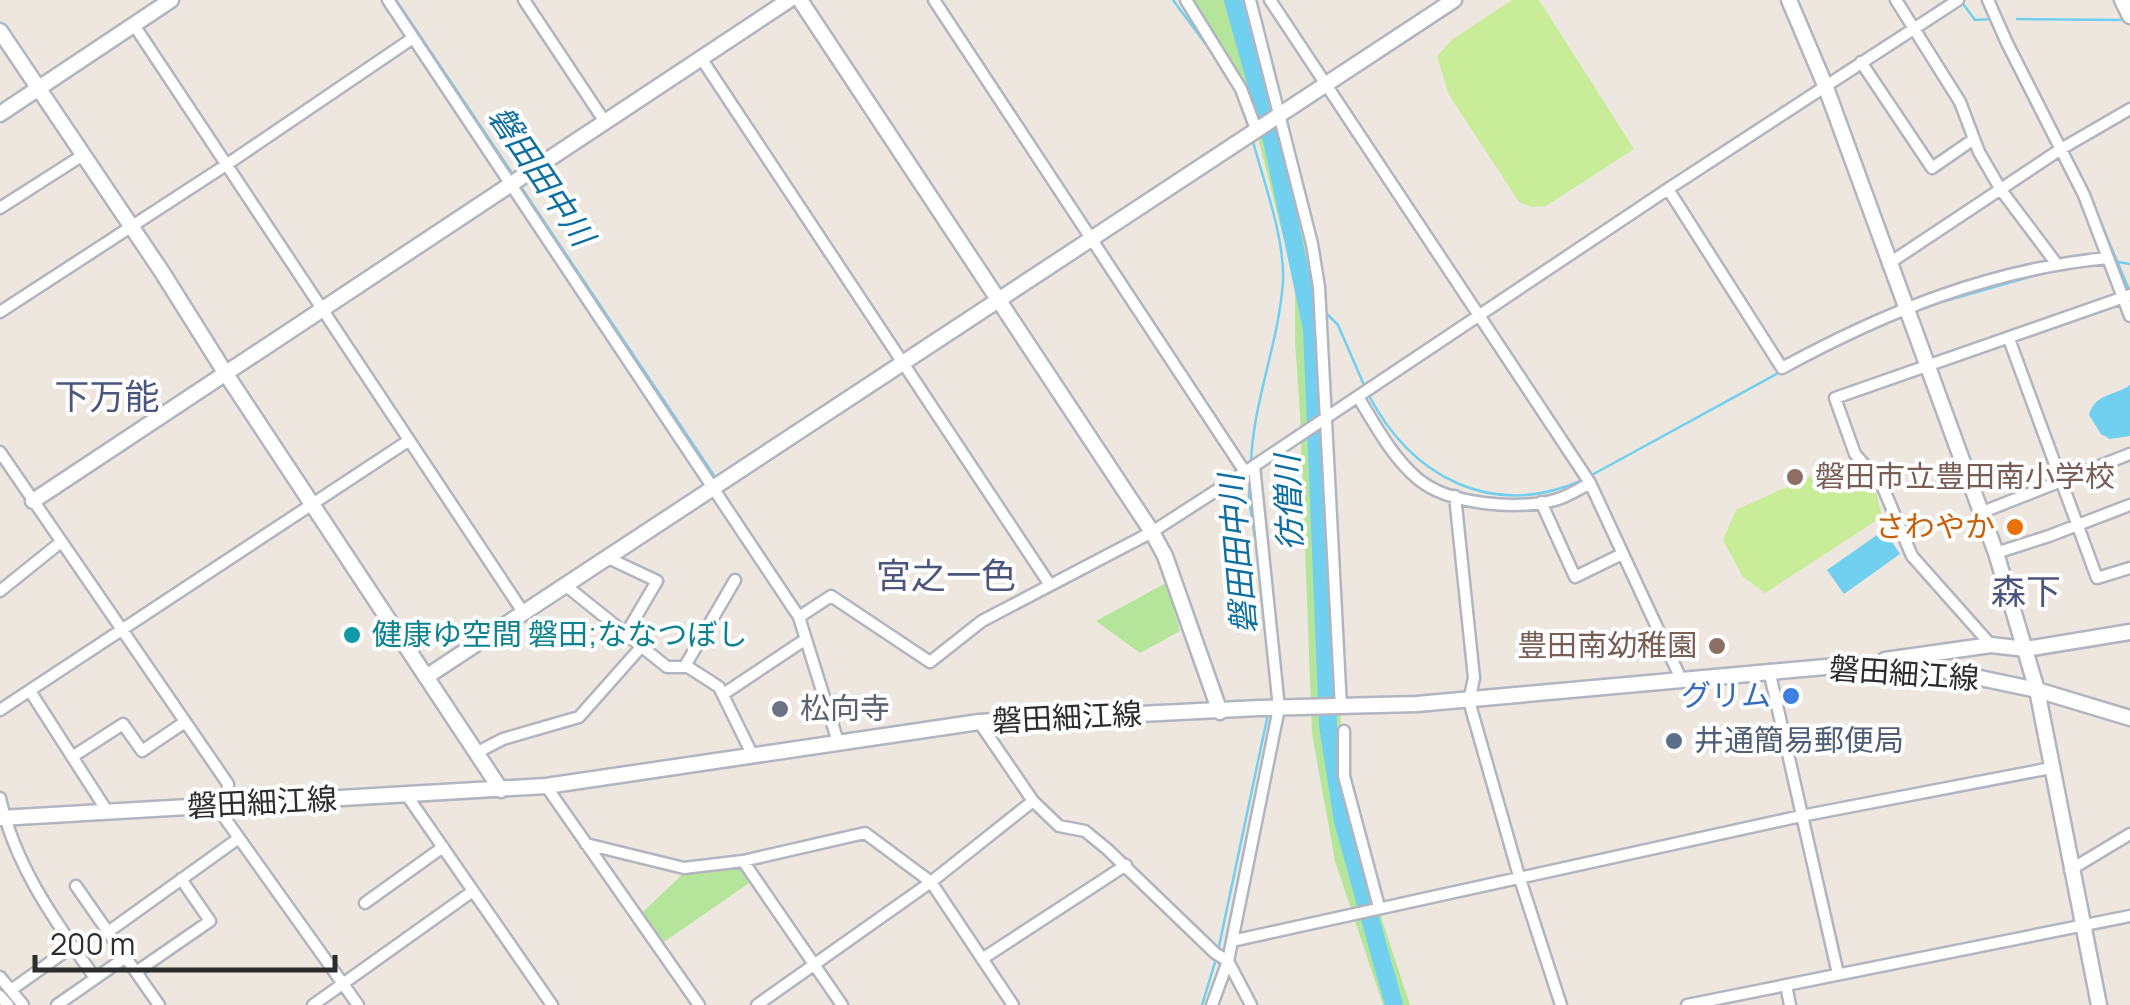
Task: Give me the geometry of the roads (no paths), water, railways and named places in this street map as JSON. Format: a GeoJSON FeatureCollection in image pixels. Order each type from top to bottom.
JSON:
{"type":"FeatureCollection","features":[{"type":"Feature","properties":{"kind":"street"},"geometry":{"type":"LineString","coordinates":[[0,114],[171,0]]}},
{"type":"Feature","properties":{"kind":"street"},"geometry":{"type":"LineString","coordinates":[[388,0],[799,617],[838,742]]}},
{"type":"Feature","properties":{"kind":"street"},"geometry":{"type":"LineString","coordinates":[[524,0],[605,122]]}},
{"type":"Feature","properties":{"kind":"street"},"geometry":{"type":"LineString","coordinates":[[33,501],[789,0]]}},
{"type":"Feature","properties":{"kind":"street"},"geometry":{"type":"LineString","coordinates":[[800,0],[1152,532],[1165,556],[1220,712]]}},
{"type":"Feature","properties":{"kind":"street"},"geometry":{"type":"LineString","coordinates":[[934,0],[1089,237],[1250,469],[1279,708],[1228,961],[1212,1005]]}},
{"type":"Feature","properties":{"kind":"street"},"geometry":{"type":"LineString","coordinates":[[1186,0],[1241,88],[1256,128]]}},
{"type":"Feature","properties":{"kind":"street"},"geometry":{"type":"LineString","coordinates":[[1250,0],[1312,244],[1318,287],[1341,708]]}},
{"type":"Feature","properties":{"kind":"street"},"geometry":{"type":"LineString","coordinates":[[1270,0],[1590,483],[1682,679]]}},
{"type":"Feature","properties":{"kind":"street"},"geometry":{"type":"LineString","coordinates":[[426,676],[1454,0]]}},
{"type":"Feature","properties":{"kind":"street"},"geometry":{"type":"LineString","coordinates":[[1789,0],[1825,86],[1996,553],[2026,648],[2099,1005]]}},
{"type":"Feature","properties":{"kind":"street"},"geometry":{"type":"LineString","coordinates":[[1896,0],[1960,102],[1974,140],[2001,190],[2056,263]]}},
{"type":"Feature","properties":{"kind":"street"},"geometry":{"type":"LineString","coordinates":[[799,617],[831,596],[930,662],[982,621],[1152,532],[1250,469],[1958,0]]}},
{"type":"Feature","properties":{"kind":"street"},"geometry":{"type":"LineString","coordinates":[[1988,0],[2084,194],[2126,296],[2130,316]]}},
{"type":"Feature","properties":{"kind":"street"},"geometry":{"type":"LineString","coordinates":[[134,25],[523,612]]}},
{"type":"Feature","properties":{"kind":"street"},"geometry":{"type":"LineString","coordinates":[[0,31],[501,790]]}},
{"type":"Feature","properties":{"kind":"street"},"geometry":{"type":"LineString","coordinates":[[0,312],[412,38]]}},
{"type":"Feature","properties":{"kind":"street"},"geometry":{"type":"LineString","coordinates":[[701,58],[1050,585]]}},
{"type":"Feature","properties":{"kind":"street"},"geometry":{"type":"LineString","coordinates":[[1861,62],[1932,168],[1974,140]]}},
{"type":"Feature","properties":{"kind":"street"},"geometry":{"type":"LineString","coordinates":[[1888,264],[2061,149],[2130,109]]}},
{"type":"Feature","properties":{"kind":"street"},"geometry":{"type":"LineString","coordinates":[[0,208],[83,155]]}},
{"type":"Feature","properties":{"kind":"street"},"geometry":{"type":"LineString","coordinates":[[1668,189],[1782,368],[1903,307],[1981,281],[2056,263],[2108,258]]}},
{"type":"Feature","properties":{"kind":"street"},"geometry":{"type":"LineString","coordinates":[[1991,645],[1912,556],[1882,485],[1855,454],[1835,398],[2126,296]]}},
{"type":"Feature","properties":{"kind":"street"},"geometry":{"type":"LineString","coordinates":[[2009,339],[2098,578],[2130,568]]}},
{"type":"Feature","properties":{"kind":"street"},"geometry":{"type":"LineString","coordinates":[[1358,398],[1396,456],[1422,482],[1455,496],[1512,506],[1558,499],[1590,483]]}},
{"type":"Feature","properties":{"kind":"street"},"geometry":{"type":"LineString","coordinates":[[0,710],[408,442]]}},
{"type":"Feature","properties":{"kind":"street"},"geometry":{"type":"LineString","coordinates":[[0,452],[228,784],[224,816],[358,1005]]}},
{"type":"Feature","properties":{"kind":"street"},"geometry":{"type":"LineString","coordinates":[[1980,513],[2130,454]]}},
{"type":"Feature","properties":{"kind":"street"},"geometry":{"type":"LineString","coordinates":[[1455,496],[1474,678],[1469,700],[1519,876],[1562,1005]]}},
{"type":"Feature","properties":{"kind":"street"},"geometry":{"type":"LineString","coordinates":[[1541,502],[1575,576],[1622,554]]}},
{"type":"Feature","properties":{"kind":"street"},"geometry":{"type":"LineString","coordinates":[[1996,553],[2130,505]]}},
{"type":"Feature","properties":{"kind":"street"},"geometry":{"type":"LineString","coordinates":[[0,591],[60,542]]}},
{"type":"Feature","properties":{"kind":"street"},"geometry":{"type":"LineString","coordinates":[[606,557],[657,581],[627,632]]}},
{"type":"Feature","properties":{"kind":"street"},"geometry":{"type":"LineString","coordinates":[[685,666],[735,580]]}},
{"type":"Feature","properties":{"kind":"street"},"geometry":{"type":"LineString","coordinates":[[565,584],[667,667],[685,666],[724,693],[728,710],[753,756]]}},
{"type":"Feature","properties":{"kind":"street"},"geometry":{"type":"LineString","coordinates":[[1859,664],[1991,645],[2026,648],[2130,632]]}},
{"type":"Feature","properties":{"kind":"street"},"geometry":{"type":"LineString","coordinates":[[724,693],[806,639]]}},
{"type":"Feature","properties":{"kind":"street"},"geometry":{"type":"LineString","coordinates":[[476,753],[503,738],[579,717],[642,646]]}},
{"type":"Feature","properties":{"kind":"street","name":"磐田細江線"},"geometry":{"type":"LineString","coordinates":[[2,818],[546,786],[979,722],[1469,700],[1859,664],[1942,670],[2037,690],[2130,718]]}},
{"type":"Feature","properties":{"kind":"street"},"geometry":{"type":"LineString","coordinates":[[1768,670],[1838,974]]}},
{"type":"Feature","properties":{"kind":"street"},"geometry":{"type":"LineString","coordinates":[[30,691],[107,812]]}},
{"type":"Feature","properties":{"kind":"street"},"geometry":{"type":"LineString","coordinates":[[72,757],[124,724],[142,752],[185,722]]}},
{"type":"Feature","properties":{"kind":"street"},"geometry":{"type":"LineString","coordinates":[[979,722],[1033,801],[1059,826],[1085,832],[1126,865],[1228,961],[1251,1005]]}},
{"type":"Feature","properties":{"kind":"street"},"geometry":{"type":"LineString","coordinates":[[1344,731],[1344,776],[1380,908]]}},
{"type":"Feature","properties":{"kind":"street"},"geometry":{"type":"LineString","coordinates":[[1232,941],[1801,816],[2051,768]]}},
{"type":"Feature","properties":{"kind":"street"},"geometry":{"type":"LineString","coordinates":[[546,786],[699,1005]]}},
{"type":"Feature","properties":{"kind":"street"},"geometry":{"type":"LineString","coordinates":[[408,796],[552,1005]]}},
{"type":"Feature","properties":{"kind":"street"},"geometry":{"type":"LineString","coordinates":[[0,798],[2,818],[22,863],[46,908],[95,978]]}},
{"type":"Feature","properties":{"kind":"street"},"geometry":{"type":"LineString","coordinates":[[758,1005],[931,882],[1033,801]]}},
{"type":"Feature","properties":{"kind":"street"},"geometry":{"type":"LineString","coordinates":[[586,844],[684,868],[743,861],[865,833],[931,882],[1013,1005]]}},
{"type":"Feature","properties":{"kind":"street"},"geometry":{"type":"LineString","coordinates":[[2070,870],[2130,834]]}},
{"type":"Feature","properties":{"kind":"street"},"geometry":{"type":"LineString","coordinates":[[108,932],[238,838]]}},
{"type":"Feature","properties":{"kind":"street"},"geometry":{"type":"LineString","coordinates":[[365,903],[443,847]]}},
{"type":"Feature","properties":{"kind":"street"},"geometry":{"type":"LineString","coordinates":[[743,861],[842,1005]]}},
{"type":"Feature","properties":{"kind":"street"},"geometry":{"type":"LineString","coordinates":[[982,959],[1126,865]]}},
{"type":"Feature","properties":{"kind":"street"},"geometry":{"type":"LineString","coordinates":[[136,972],[210,921],[181,879]]}},
{"type":"Feature","properties":{"kind":"street"},"geometry":{"type":"LineString","coordinates":[[76,886],[160,1005]]}},
{"type":"Feature","properties":{"kind":"street"},"geometry":{"type":"LineString","coordinates":[[313,1005],[474,892]]}},
{"type":"Feature","properties":{"kind":"street"},"geometry":{"type":"LineString","coordinates":[[1687,1005],[2130,916]]}},
{"type":"Feature","properties":{"kind":"street"},"geometry":{"type":"LineString","coordinates":[[6,993],[73,946]]}},
{"type":"Feature","properties":{"kind":"street"},"geometry":{"type":"LineString","coordinates":[[57,1005],[126,956]]}},
{"type":"Feature","properties":{"kind":"street"},"geometry":{"type":"LineString","coordinates":[[0,977],[8,1005]]}},
{"type":"Feature","properties":{"kind":"street"},"geometry":{"type":"LineString","coordinates":[[1786,985],[1790,1005]]}},
{"type":"Feature","properties":{"kind":"street"},"geometry":{"type":"LineString","coordinates":[[6,993],[24,1005]]}},
{"type":"Feature","properties":{"kind":"water"},"geometry":{"type":"Polygon","coordinates":[[[2130,385],[2130,436],[2110,439],[2101,434],[2089,415],[2101,399],[2130,385]]]}},
{"type":"Feature","properties":{"kind":"water"},"geometry":{"type":"Polygon","coordinates":[[[1884,530],[1900,554],[1844,594],[1827,570],[1884,530]]]}},
{"type":"Feature","properties":{"kind":"waterway","name":"磐田田中川"},"geometry":{"type":"LineString","coordinates":[[396,0],[514,176]]}},
{"type":"Feature","properties":{"kind":"waterway","name":"磐田田中川"},"geometry":{"type":"LineString","coordinates":[[1173,0],[1216,58]]}},
{"type":"Feature","properties":{"kind":"waterway","name":"彷僧川"},"geometry":{"type":"LineString","coordinates":[[1233,0],[1272,140],[1312,329],[1328,725],[1343,821],[1394,1005]]}},
{"type":"Feature","properties":{"kind":"waterway"},"geometry":{"type":"LineString","coordinates":[[1961,1],[1975,20],[1994,19]]}},
{"type":"Feature","properties":{"kind":"waterway"},"geometry":{"type":"LineString","coordinates":[[2017,19],[2124,20]]}},
{"type":"Feature","properties":{"kind":"waterway"},"geometry":{"type":"LineString","coordinates":[[2004,23],[2019,57]]}},
{"type":"Feature","properties":{"kind":"waterway"},"geometry":{"type":"LineString","coordinates":[[2055,126],[2063,141]]}},
{"type":"Feature","properties":{"kind":"waterway","name":"磐田田中川"},"geometry":{"type":"LineString","coordinates":[[1251,463],[1256,417],[1277,327],[1283,281],[1277,228],[1252,138]]}},
{"type":"Feature","properties":{"kind":"waterway"},"geometry":{"type":"LineString","coordinates":[[2067,148],[2085,186]]}},
{"type":"Feature","properties":{"kind":"waterway","name":"磐田田中川"},"geometry":{"type":"LineString","coordinates":[[521,187],[715,477]]}},
{"type":"Feature","properties":{"kind":"waterway"},"geometry":{"type":"LineString","coordinates":[[2092,202],[2130,292]]}},
{"type":"Feature","properties":{"kind":"waterway"},"geometry":{"type":"LineString","coordinates":[[2113,261],[2130,264]]}},
{"type":"Feature","properties":{"kind":"waterway"},"geometry":{"type":"LineString","coordinates":[[1924,307],[2051,271]]}},
{"type":"Feature","properties":{"kind":"waterway"},"geometry":{"type":"LineString","coordinates":[[1326,313],[1338,325],[1364,385]]}},
{"type":"Feature","properties":{"kind":"waterway"},"geometry":{"type":"LineString","coordinates":[[1590,476],[1780,372]]}},
{"type":"Feature","properties":{"kind":"waterway"},"geometry":{"type":"LineString","coordinates":[[1367,392],[1407,448],[1457,483],[1486,492],[1517,495],[1549,491],[1583,480]]}},
{"type":"Feature","properties":{"kind":"waterway","name":"磐田田中川"},"geometry":{"type":"LineString","coordinates":[[1250,476],[1249,499],[1261,577]]}},
{"type":"Feature","properties":{"kind":"waterway","name":"磐田田中川"},"geometry":{"type":"LineString","coordinates":[[1218,951],[1268,714]]}},
{"type":"Feature","properties":{"kind":"waterway","name":"磐田田中川"},"geometry":{"type":"LineString","coordinates":[[1202,1005],[1216,959]]}},
{"type":"Feature","properties":{"kind":"place","name":"磐田市立豊田南小学校"},"geometry":{"type":"Point","coordinates":[1795,477]}},
{"type":"Feature","properties":{"kind":"place","name":"さわやか"},"geometry":{"type":"Point","coordinates":[2015,527]}},
{"type":"Feature","properties":{"kind":"place","name":"健康ゆ空間 磐田;ななつぼし"},"geometry":{"type":"Point","coordinates":[352,635]}},
{"type":"Feature","properties":{"kind":"place","name":"豊田南幼稚園"},"geometry":{"type":"Point","coordinates":[1717,646]}},
{"type":"Feature","properties":{"kind":"place","name":"グリム"},"geometry":{"type":"Point","coordinates":[1791,696]}},
{"type":"Feature","properties":{"kind":"place","name":"松向寺"},"geometry":{"type":"Point","coordinates":[780,709]}},
{"type":"Feature","properties":{"kind":"place","name":"井通簡易郵便局"},"geometry":{"type":"Point","coordinates":[1674,741]}},
{"type":"Feature","properties":{"kind":"district","name":"下万能"},"geometry":{"type":"Point","coordinates":[107,397]}},
{"type":"Feature","properties":{"kind":"district","name":"宮之一色"},"geometry":{"type":"Point","coordinates":[946,576]}},
{"type":"Feature","properties":{"kind":"district","name":"森下"},"geometry":{"type":"Point","coordinates":[2026,592]}}]}
